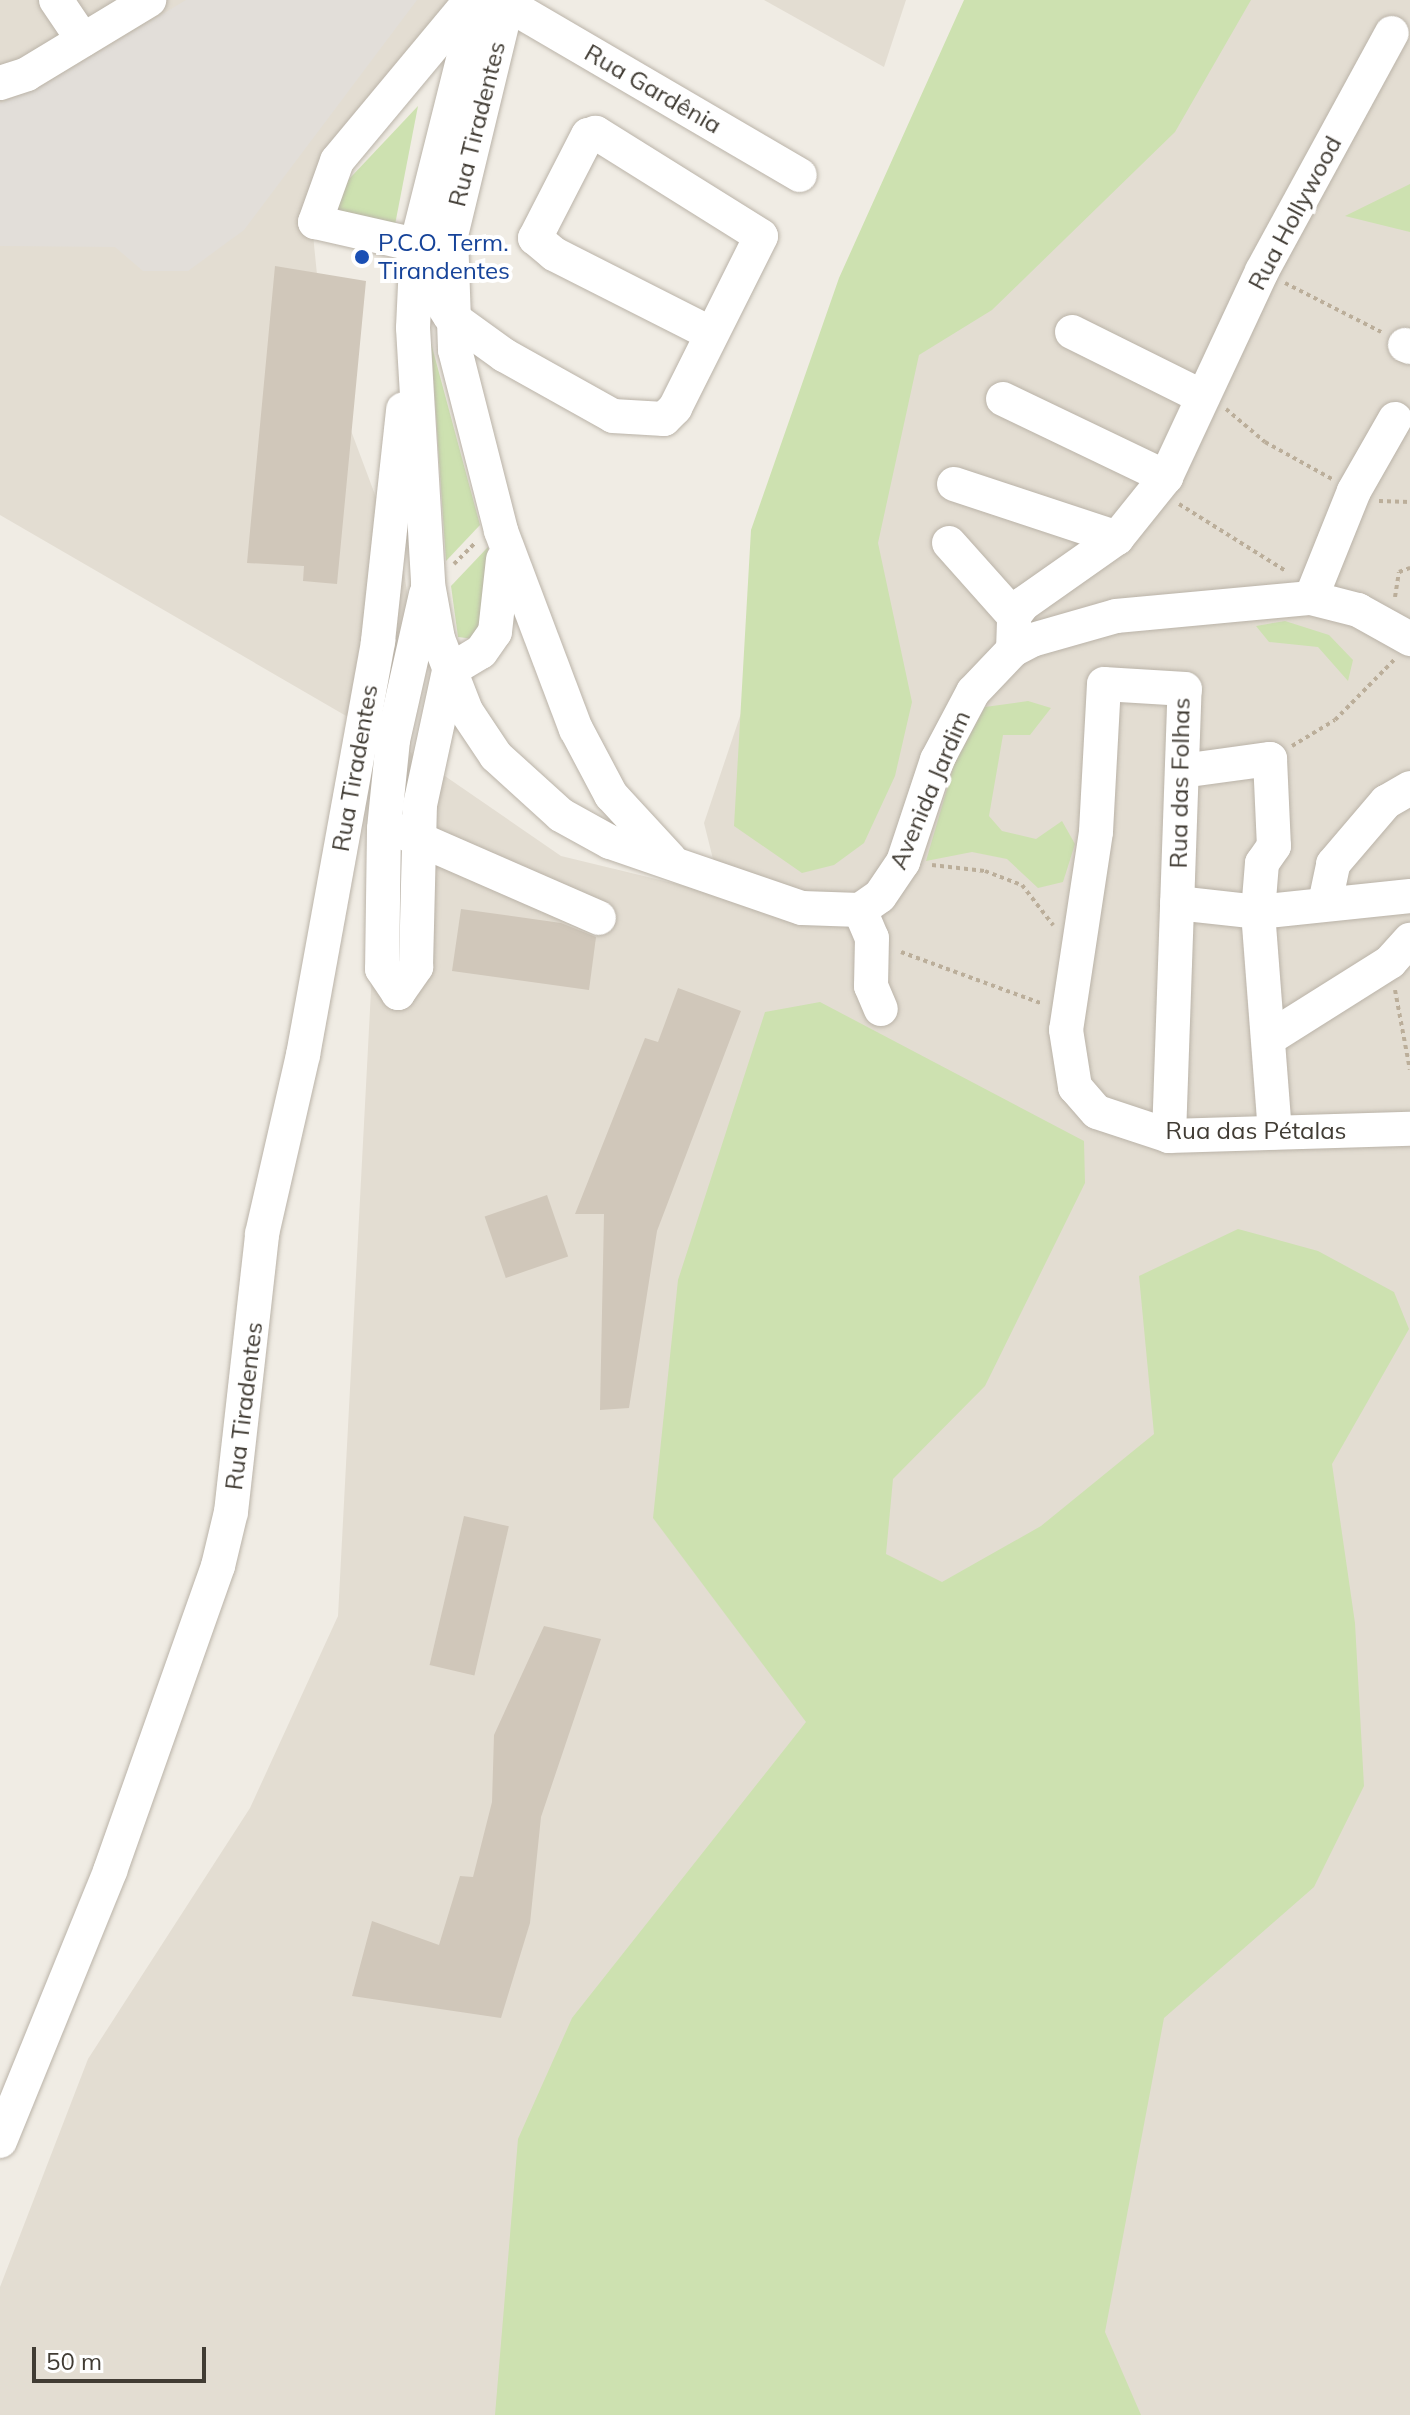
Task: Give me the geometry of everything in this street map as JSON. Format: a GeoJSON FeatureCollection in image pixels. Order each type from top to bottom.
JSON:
{"type":"FeatureCollection","features":[{"type":"Feature","properties":{"kind":"street"},"geometry":{"type":"LineString","coordinates":[[56,0],[83,40]]}},
{"type":"Feature","properties":{"kind":"street"},"geometry":{"type":"LineString","coordinates":[[0,83],[83,40],[149,0]]}},
{"type":"Feature","properties":{"kind":"street","name":"Rua Tiradentes"},"geometry":{"type":"LineString","coordinates":[[417,243],[315,222],[337,161],[471,0]]}},
{"type":"Feature","properties":{"kind":"street","name":"Rua Tiradentes"},"geometry":{"type":"LineString","coordinates":[[492,533],[450,316],[457,197],[498,1]]}},
{"type":"Feature","properties":{"kind":"street","name":"Rua Tiradentes"},"geometry":{"type":"LineString","coordinates":[[0,2141],[110,1871],[218,1566],[243,1433],[262,1234],[303,1055],[378,641],[413,328],[417,243],[498,1]]}},
{"type":"Feature","properties":{"kind":"street","name":"Rua Gardênia"},"geometry":{"type":"LineString","coordinates":[[498,1],[800,175]]}},
{"type":"Feature","properties":{"kind":"street","name":"Rua Hollywood"},"geometry":{"type":"LineString","coordinates":[[1014,616],[1117,538],[1166,477],[1262,271],[1392,33]]}},
{"type":"Feature","properties":{"kind":"street"},"geometry":{"type":"LineString","coordinates":[[457,197],[417,243],[430,252],[434,289],[450,316],[504,355],[613,416],[651,421],[675,408],[760,232],[596,133],[588,135],[535,238],[554,254],[710,333]]}},
{"type":"Feature","properties":{"kind":"street","name":"Rua Tiradentes"},"geometry":{"type":"LineString","coordinates":[[413,328],[449,671]]}},
{"type":"Feature","properties":{"kind":"street"},"geometry":{"type":"LineString","coordinates":[[1072,332],[1203,397]]}},
{"type":"Feature","properties":{"kind":"street"},"geometry":{"type":"LineString","coordinates":[[460,374],[504,355]]}},
{"type":"Feature","properties":{"kind":"street"},"geometry":{"type":"LineString","coordinates":[[1003,399],[1166,477]]}},
{"type":"Feature","properties":{"kind":"street"},"geometry":{"type":"LineString","coordinates":[[1300,585],[1395,419]]}},
{"type":"Feature","properties":{"kind":"street"},"geometry":{"type":"LineString","coordinates":[[954,484],[1117,538]]}},
{"type":"Feature","properties":{"kind":"street"},"geometry":{"type":"LineString","coordinates":[[418,834],[431,750],[449,671],[481,652],[495,632],[504,585],[492,533]]}},
{"type":"Feature","properties":{"kind":"street"},"geometry":{"type":"LineString","coordinates":[[492,533],[595,768],[629,818],[673,862]]}},
{"type":"Feature","properties":{"kind":"street"},"geometry":{"type":"LineString","coordinates":[[949,543],[1014,616],[1013,650]]}},
{"type":"Feature","properties":{"kind":"street","name":"Rua Tiradentes"},"geometry":{"type":"LineString","coordinates":[[418,834],[416,967],[398,993],[382,969],[384,829],[410,654],[437,578]]}},
{"type":"Feature","properties":{"kind":"street","name":"Avenida Jardim"},"geometry":{"type":"LineString","coordinates":[[876,932],[880,896],[903,862],[953,725],[973,692],[1013,650],[1064,627],[1300,585],[1358,610],[1405,647]]}},
{"type":"Feature","properties":{"kind":"street"},"geometry":{"type":"LineString","coordinates":[[378,641],[449,671],[483,741],[516,778],[574,824],[673,862],[876,932],[871,986],[881,1009]]}},
{"type":"Feature","properties":{"kind":"street","name":"Rua das Folhas"},"geometry":{"type":"LineString","coordinates":[[1073,953],[1096,832],[1101,684],[1183,687],[1169,1136]]}},
{"type":"Feature","properties":{"kind":"street"},"geometry":{"type":"LineString","coordinates":[[431,750],[450,739],[483,741]]}},
{"type":"Feature","properties":{"kind":"street"},"geometry":{"type":"LineString","coordinates":[[1182,771],[1270,759],[1274,846],[1262,863],[1258,912],[1271,1037],[1275,1132]]}},
{"type":"Feature","properties":{"kind":"street"},"geometry":{"type":"LineString","coordinates":[[1325,903],[1333,864],[1379,810],[1410,788]]}},
{"type":"Feature","properties":{"kind":"street"},"geometry":{"type":"LineString","coordinates":[[384,829],[418,834],[599,918]]}},
{"type":"Feature","properties":{"kind":"street"},"geometry":{"type":"LineString","coordinates":[[1177,903],[1258,912],[1410,896]]}},
{"type":"Feature","properties":{"kind":"street"},"geometry":{"type":"LineString","coordinates":[[1271,1037],[1400,951]]}},
{"type":"Feature","properties":{"kind":"street","name":"Rua das Pétalas"},"geometry":{"type":"LineString","coordinates":[[1073,953],[1067,1012],[1067,1060],[1085,1102],[1097,1112],[1169,1136],[1410,1129]]}},
{"type":"Feature","properties":{"kind":"path"},"geometry":{"type":"LineString","coordinates":[[1262,271],[1408,346]]}},
{"type":"Feature","properties":{"kind":"path"},"geometry":{"type":"LineString","coordinates":[[1203,397],[1236,415],[1265,442],[1368,500],[1410,502]]}},
{"type":"Feature","properties":{"kind":"path"},"geometry":{"type":"LineString","coordinates":[[1166,477],[1180,505],[1300,585]]}},
{"type":"Feature","properties":{"kind":"path"},"geometry":{"type":"LineString","coordinates":[[437,578],[492,533]]}},
{"type":"Feature","properties":{"kind":"path"},"geometry":{"type":"LineString","coordinates":[[1399,572],[1410,568]]}},
{"type":"Feature","properties":{"kind":"path"},"geometry":{"type":"LineString","coordinates":[[1270,759],[1335,720],[1405,647]]}},
{"type":"Feature","properties":{"kind":"path"},"geometry":{"type":"LineString","coordinates":[[903,862],[985,871],[1022,885],[1073,953]]}},
{"type":"Feature","properties":{"kind":"path"},"geometry":{"type":"LineString","coordinates":[[876,932],[1067,1012]]}},
{"type":"Feature","properties":{"kind":"path"},"geometry":{"type":"LineString","coordinates":[[1400,951],[1410,1070]]}},
{"type":"Feature","properties":{"kind":"shaded area"},"geometry":{"type":"Polygon","coordinates":[[[0,0],[461,0],[310,205],[326,364],[404,572],[419,672],[410,752],[561,856],[722,895],[704,823],[852,384],[1112,0],[1410,0],[1410,2415],[0,2415],[0,2287],[88,2059],[250,1808],[338,1616],[377,877],[410,753],[0,515],[0,0]]]}},
{"type":"Feature","properties":{"kind":"shaded area"},"geometry":{"type":"Polygon","coordinates":[[[186,0],[417,0],[244,230],[188,271],[143,271],[115,247],[0,246],[0,103],[37,89],[186,0]]]}},
{"type":"Feature","properties":{"kind":"shaded area"},"geometry":{"type":"Polygon","coordinates":[[[764,0],[906,0],[884,67],[764,0]]]}},
{"type":"Feature","properties":{"kind":"green space"},"geometry":{"type":"Polygon","coordinates":[[[964,0],[1251,0],[1175,132],[992,310],[919,355],[878,543],[912,702],[895,776],[864,843],[834,865],[802,873],[734,826],[751,530],[839,278],[964,0]]]}},
{"type":"Feature","properties":{"kind":"green space"},"geometry":{"type":"Polygon","coordinates":[[[418,106],[393,235],[317,213],[418,106]]]}},
{"type":"Feature","properties":{"kind":"green space"},"geometry":{"type":"Polygon","coordinates":[[[1410,184],[1410,232],[1345,216],[1410,184]]]}},
{"type":"Feature","properties":{"kind":"green space"},"geometry":{"type":"Polygon","coordinates":[[[431,343],[480,525],[446,561],[431,343]]]}},
{"type":"Feature","properties":{"kind":"green space"},"geometry":{"type":"Polygon","coordinates":[[[488,547],[486,624],[474,639],[458,637],[451,586],[488,547]]]}},
{"type":"Feature","properties":{"kind":"green space"},"geometry":{"type":"Polygon","coordinates":[[[1285,621],[1329,635],[1353,660],[1348,681],[1318,647],[1269,642],[1256,626],[1285,621]]]}},
{"type":"Feature","properties":{"kind":"green space"},"geometry":{"type":"Polygon","coordinates":[[[1028,701],[1051,708],[1030,735],[1003,735],[989,816],[1002,831],[1036,839],[1062,821],[1075,844],[1063,882],[1038,888],[1007,859],[972,852],[926,861],[954,765],[985,707],[1028,701]]]}},
{"type":"Feature","properties":{"kind":"green space"},"geometry":{"type":"Polygon","coordinates":[[[820,1002],[1084,1141],[1085,1183],[985,1386],[893,1479],[886,1554],[942,1582],[1041,1526],[1154,1434],[1139,1276],[1238,1229],[1318,1251],[1394,1292],[1409,1329],[1332,1464],[1355,1623],[1364,1786],[1314,1887],[1164,2018],[1105,2332],[1141,2415],[495,2415],[518,2139],[572,2018],[806,1722],[653,1518],[678,1280],[765,1012],[820,1002]]]}},
{"type":"Feature","properties":{"kind":"building"},"geometry":{"type":"Polygon","coordinates":[[[275,266],[366,281],[337,584],[303,581],[304,566],[247,563],[275,266]]]}},
{"type":"Feature","properties":{"kind":"building"},"geometry":{"type":"Polygon","coordinates":[[[461,909],[561,923],[596,937],[589,990],[452,971],[461,909]]]}},
{"type":"Feature","properties":{"kind":"building"},"geometry":{"type":"Polygon","coordinates":[[[678,988],[741,1011],[657,1231],[629,1408],[600,1410],[604,1214],[575,1214],[645,1038],[658,1042],[678,988]]]}},
{"type":"Feature","properties":{"kind":"building"},"geometry":{"type":"Polygon","coordinates":[[[547,1195],[568,1256],[506,1278],[485,1216],[547,1195]]]}},
{"type":"Feature","properties":{"kind":"building"},"geometry":{"type":"Polygon","coordinates":[[[464,1516],[509,1526],[474,1675],[430,1665],[464,1516]]]}},
{"type":"Feature","properties":{"kind":"building"},"geometry":{"type":"Polygon","coordinates":[[[544,1626],[601,1639],[541,1817],[530,1923],[501,2018],[352,1996],[372,1921],[439,1945],[460,1876],[473,1877],[492,1802],[494,1735],[544,1626]]]}},
{"type":"Feature","properties":{"kind":"place","name":"P.C.O. Term. Tirandentes"},"geometry":{"type":"Point","coordinates":[362,257]}}]}
